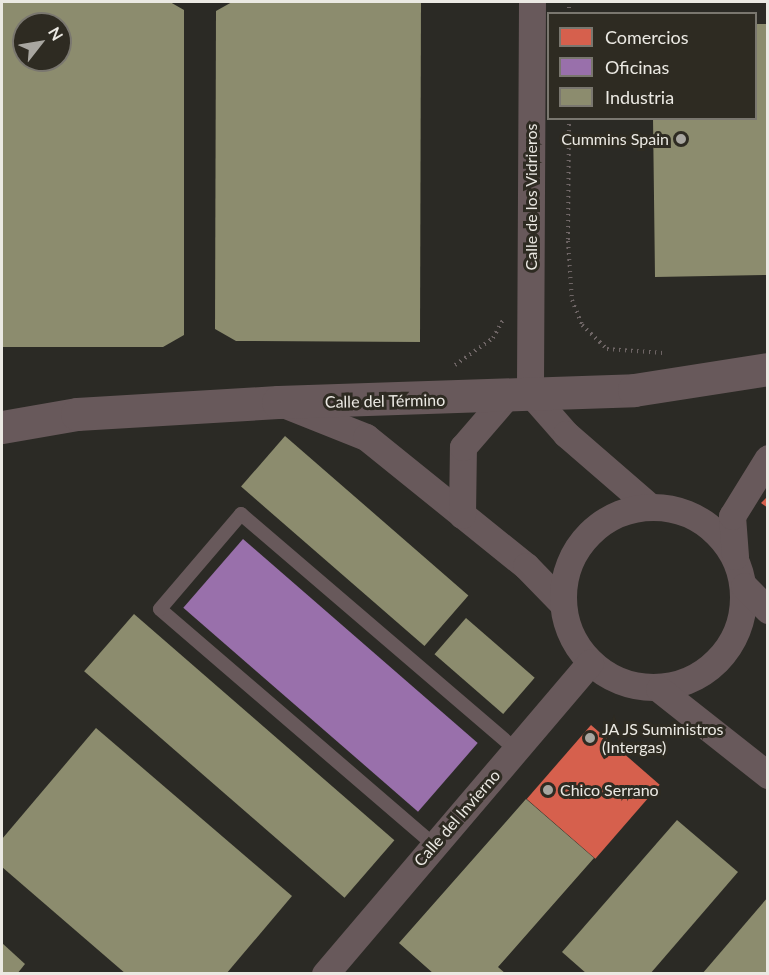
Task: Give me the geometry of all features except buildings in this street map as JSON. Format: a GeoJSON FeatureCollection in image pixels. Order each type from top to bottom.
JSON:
{"type":"FeatureCollection","features":[{"type":"Feature","properties":{"kind":"street","name":"Calle de los Vidrieros"},"geometry":{"type":"LineString","coordinates":[[519,394],[532,2]]}},
{"type":"Feature","properties":{"kind":"street","name":"Calle del Término"},"geometry":{"type":"LineString","coordinates":[[2,427],[77,414],[278,402],[634,390],[768,369]]}},
{"type":"Feature","properties":{"kind":"street"},"geometry":{"type":"LineString","coordinates":[[462,516],[463,447],[519,394],[648,505]]}},
{"type":"Feature","properties":{"kind":"street"},"geometry":{"type":"LineString","coordinates":[[278,402],[366,437],[562,603]]}},
{"type":"Feature","properties":{"kind":"street"},"geometry":{"type":"LineString","coordinates":[[735,556],[710,525],[682,510],[648,505],[613,514],[584,537],[567,565],[562,603],[570,634],[590,663],[616,681],[659,688],[690,681],[723,657],[739,630],[744,586],[735,556],[732,516],[768,458]]}},
{"type":"Feature","properties":{"kind":"street"},"geometry":{"type":"LineString","coordinates":[[744,586],[768,610]]}},
{"type":"Feature","properties":{"kind":"street","name":"Calle del Invierno"},"geometry":{"type":"LineString","coordinates":[[325,974],[433,844],[590,663]]}},
{"type":"Feature","properties":{"kind":"street"},"geometry":{"type":"LineString","coordinates":[[659,688],[768,775]]}},
{"type":"Feature","properties":{"kind":"lane"},"geometry":{"type":"LineString","coordinates":[[433,844],[160,609],[241,514],[515,749]]}},
{"type":"Feature","properties":{"kind":"path"},"geometry":{"type":"LineString","coordinates":[[569,120],[568,241],[572,300],[582,325],[607,349],[674,352]]}},
{"type":"Feature","properties":{"kind":"path"},"geometry":{"type":"LineString","coordinates":[[444,367],[476,354],[493,338],[504,308]]}},
{"type":"Feature","properties":{"kind":"place","name":"Cummins Spain"},"geometry":{"type":"Point","coordinates":[681,139]}},
{"type":"Feature","properties":{"kind":"place","name":"JA JS Suministros (Intergas)"},"geometry":{"type":"Point","coordinates":[590,738]}},
{"type":"Feature","properties":{"kind":"place","name":"Chico Serrano"},"geometry":{"type":"Point","coordinates":[548,790]}}]}
